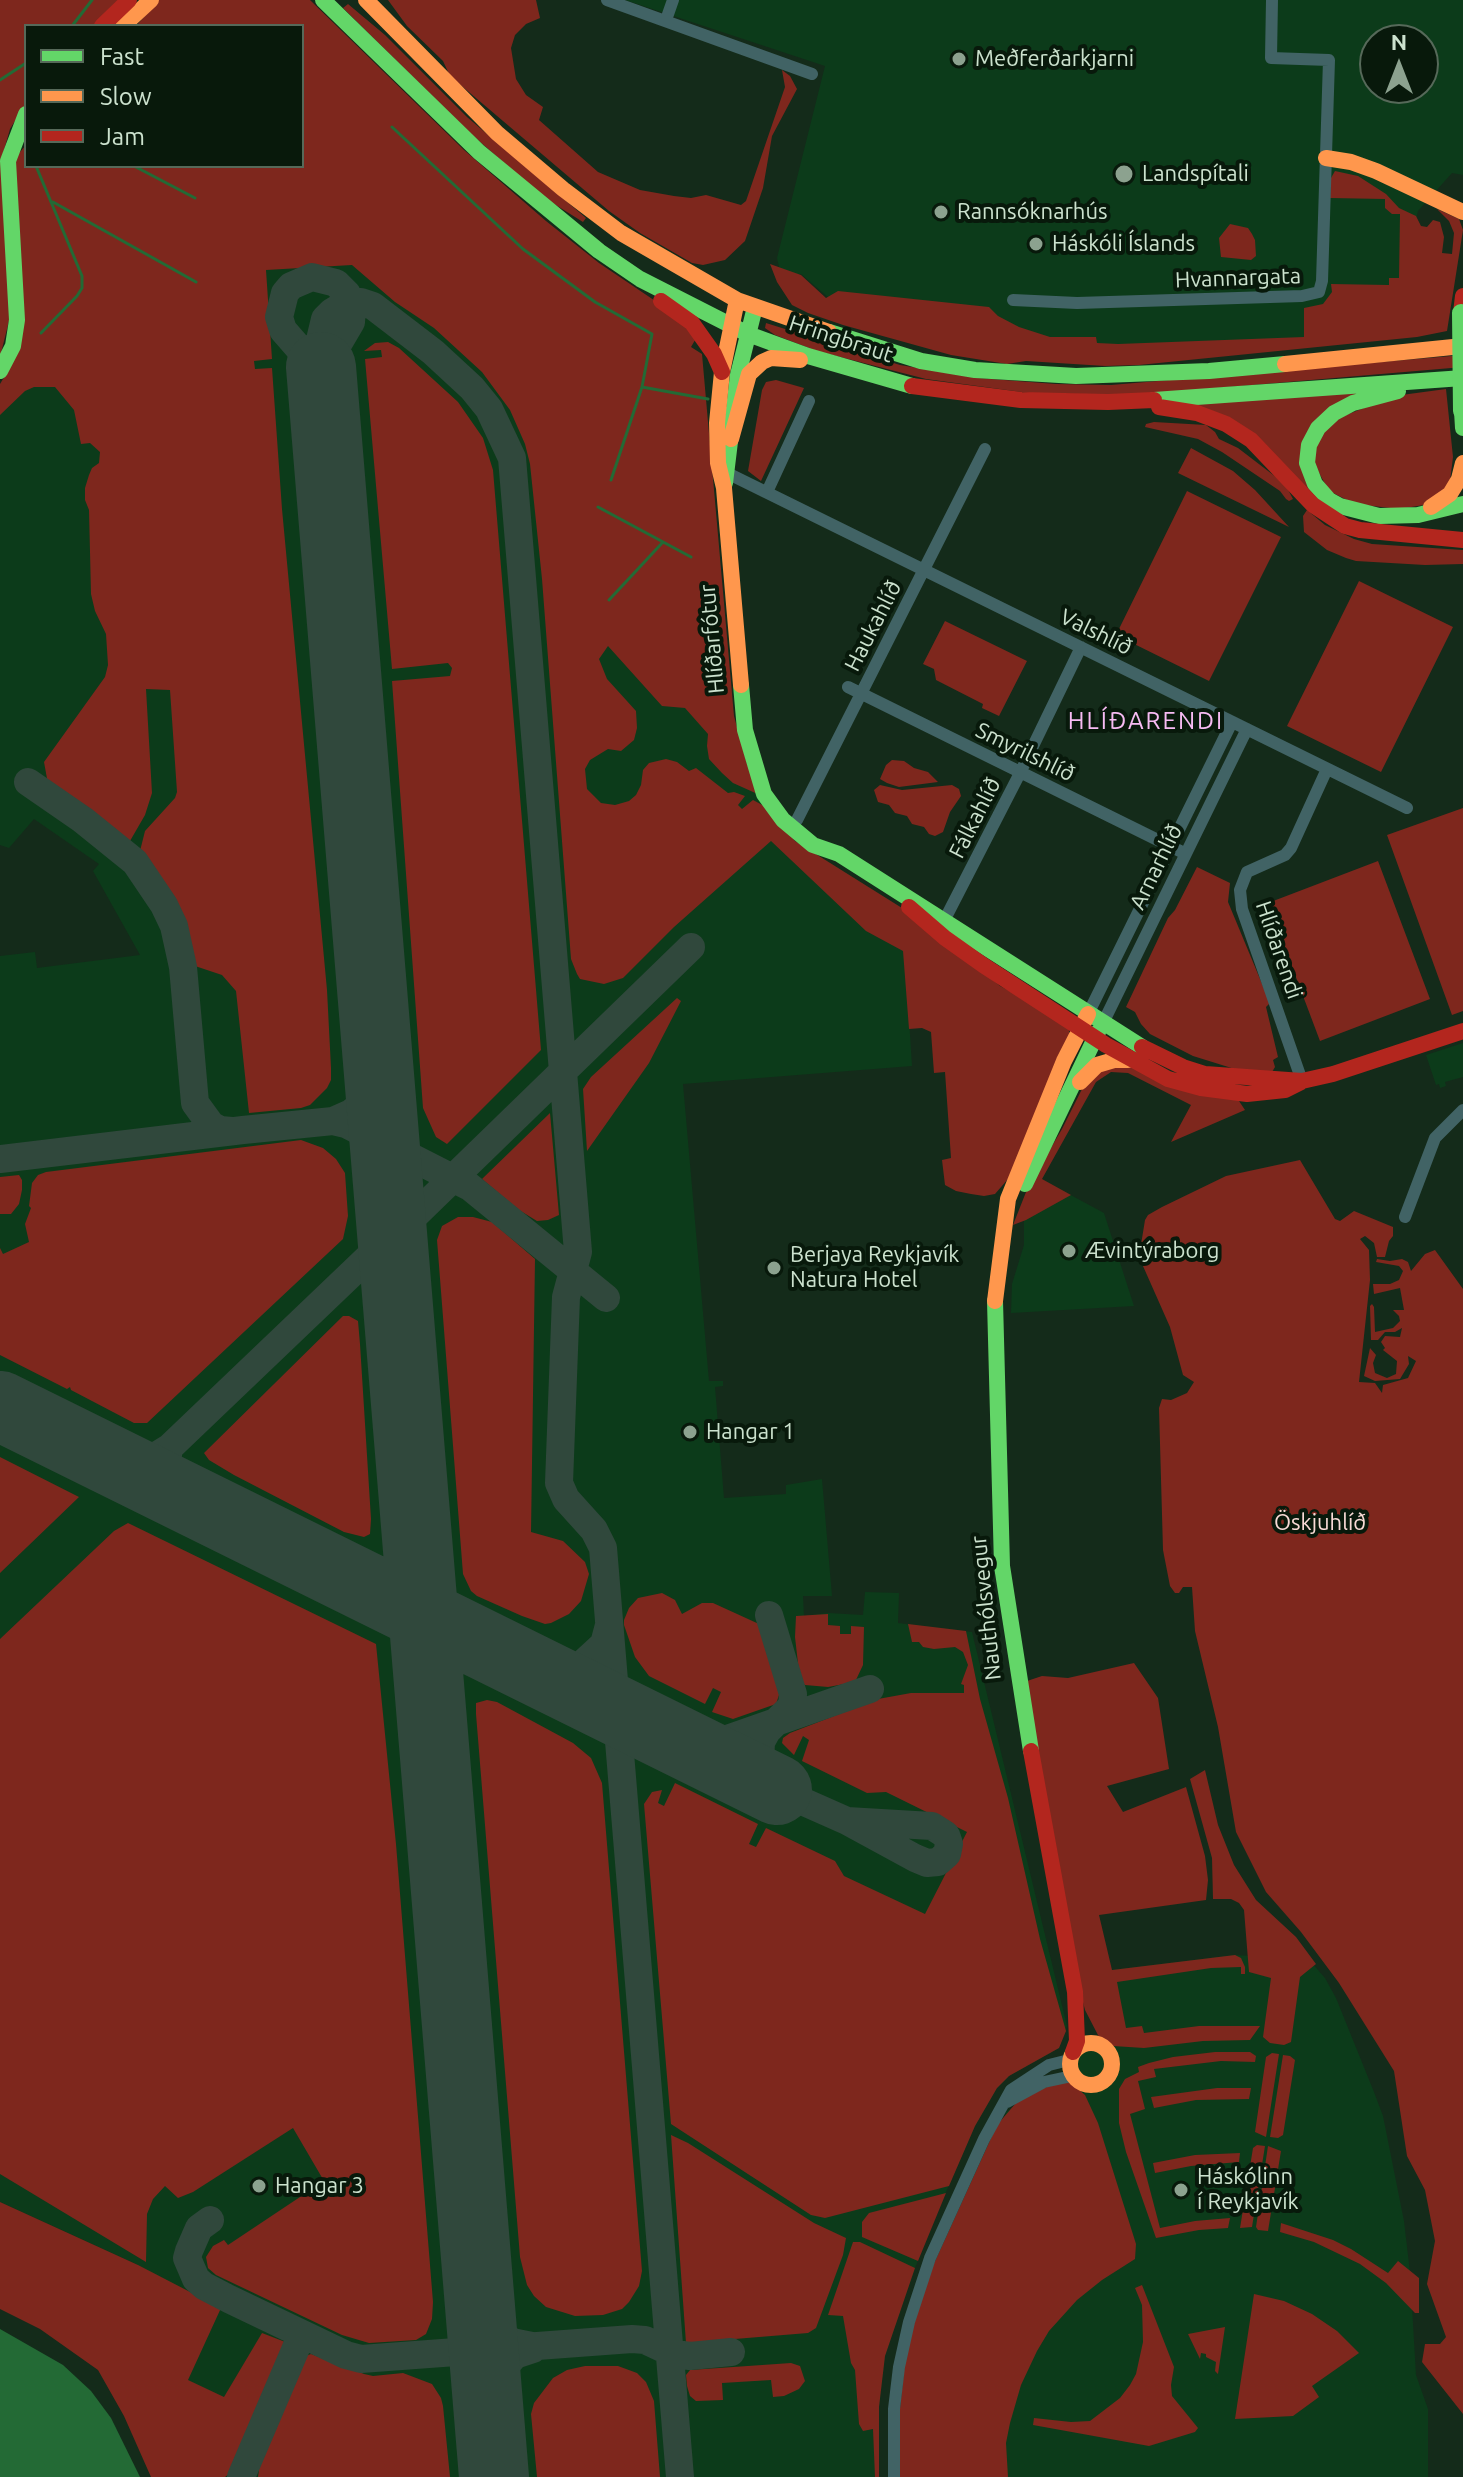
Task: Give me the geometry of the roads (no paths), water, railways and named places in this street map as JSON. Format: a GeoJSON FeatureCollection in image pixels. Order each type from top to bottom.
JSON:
{"type":"FeatureCollection","features":[{"type":"Feature","properties":{"kind":"main road"},"geometry":{"type":"LineString","coordinates":[[104,24],[129,0]]}},
{"type":"Feature","properties":{"kind":"main road"},"geometry":{"type":"LineString","coordinates":[[125,24],[151,0]]}},
{"type":"Feature","properties":{"kind":"main road","name":"Hringbraut"},"geometry":{"type":"LineString","coordinates":[[323,0],[479,152],[599,251],[640,279],[739,330],[850,369],[905,385],[951,393],[1021,400],[1108,402],[1235,396],[1463,378]]}},
{"type":"Feature","properties":{"kind":"main road","name":"Hringbraut"},"geometry":{"type":"LineString","coordinates":[[366,0],[382,8],[497,133],[563,189],[654,254],[746,304],[860,343],[921,361],[975,370],[1076,376],[1209,371],[1463,346]]}},
{"type":"Feature","properties":{"kind":"main road"},"geometry":{"type":"LineString","coordinates":[[0,371],[13,346],[17,320],[8,161],[24,118]]}},
{"type":"Feature","properties":{"kind":"main road"},"geometry":{"type":"LineString","coordinates":[[1327,154],[1366,156],[1463,200]]}},
{"type":"Feature","properties":{"kind":"main road"},"geometry":{"type":"LineString","coordinates":[[1327,154],[1376,171],[1463,212]]}},
{"type":"Feature","properties":{"kind":"main road"},"geometry":{"type":"LineString","coordinates":[[640,279],[656,297],[692,323],[714,354],[722,372]]}},
{"type":"Feature","properties":{"kind":"main road","name":"Hlíðarfótur"},"geometry":{"type":"LineString","coordinates":[[746,304],[722,372],[717,439],[723,476],[745,730],[764,794],[771,806],[791,828],[813,845],[833,850]]}},
{"type":"Feature","properties":{"kind":"main road"},"geometry":{"type":"LineString","coordinates":[[1462,304],[1462,420]]}},
{"type":"Feature","properties":{"kind":"main road","name":"Hlíðarfótur"},"geometry":{"type":"LineString","coordinates":[[723,476],[731,439],[739,330]]}},
{"type":"Feature","properties":{"kind":"main road"},"geometry":{"type":"LineString","coordinates":[[1142,372],[1463,335]]}},
{"type":"Feature","properties":{"kind":"main road"},"geometry":{"type":"LineString","coordinates":[[731,439],[749,374],[762,362],[785,358],[850,369]]}},
{"type":"Feature","properties":{"kind":"main road"},"geometry":{"type":"LineString","coordinates":[[1442,379],[1353,403],[1334,413],[1318,428],[1309,445],[1307,463],[1315,484],[1329,500],[1359,513],[1401,516],[1431,513],[1463,504]]}},
{"type":"Feature","properties":{"kind":"main road"},"geometry":{"type":"LineString","coordinates":[[1108,402],[1197,413],[1226,424],[1251,440],[1322,513],[1345,526],[1463,540]]}},
{"type":"Feature","properties":{"kind":"main road"},"geometry":{"type":"LineString","coordinates":[[1401,516],[1444,500],[1456,486],[1463,463]]}},
{"type":"Feature","properties":{"kind":"main road"},"geometry":{"type":"LineString","coordinates":[[1391,533],[1463,517]]}},
{"type":"Feature","properties":{"kind":"main road","name":"Hlíðarfótur"},"geometry":{"type":"LineString","coordinates":[[762,783],[797,820],[833,850],[945,919],[1092,1026]]}},
{"type":"Feature","properties":{"kind":"main road","name":"Hlíðarfótur"},"geometry":{"type":"LineString","coordinates":[[892,889],[945,938],[1092,1026]]}},
{"type":"Feature","properties":{"kind":"main road"},"geometry":{"type":"LineString","coordinates":[[1428,1043],[1463,1024]]}},
{"type":"Feature","properties":{"kind":"main road"},"geometry":{"type":"LineString","coordinates":[[1092,1026],[1130,1060],[1168,1079],[1221,1092],[1271,1093],[1293,1088],[1302,1081]]}},
{"type":"Feature","properties":{"kind":"main road"},"geometry":{"type":"LineString","coordinates":[[1092,1026],[1205,1074],[1302,1081],[1333,1074],[1463,1031]]}},
{"type":"Feature","properties":{"kind":"main road","name":"Nauthólsvegur"},"geometry":{"type":"LineString","coordinates":[[1007,1214],[1019,1198],[1066,1100],[1092,1026]]}},
{"type":"Feature","properties":{"kind":"main road","name":"Nauthólsvegur"},"geometry":{"type":"LineString","coordinates":[[1072,2063],[1077,2041],[1075,1992],[1010,1636],[1002,1566],[994,1309],[1001,1239],[1012,1187],[1064,1061],[1092,1026]]}},
{"type":"Feature","properties":{"kind":"main road"},"geometry":{"type":"LineString","coordinates":[[1066,1100],[1097,1065],[1130,1060]]}},
{"type":"Feature","properties":{"kind":"main road","name":"Nauthólsvegur"},"geometry":{"type":"LineString","coordinates":[[1075,1992],[1097,2044]]}},
{"type":"Feature","properties":{"kind":"main road"},"geometry":{"type":"LineString","coordinates":[[1084,2044],[1097,2044],[1110,2056],[1112,2063],[1108,2077],[1090,2086],[1077,2081],[1072,2063],[1084,2044]]}},
{"type":"Feature","properties":{"kind":"street"},"geometry":{"type":"LineString","coordinates":[[607,0],[812,74]]}},
{"type":"Feature","properties":{"kind":"street"},"geometry":{"type":"LineString","coordinates":[[666,20],[673,0]]}},
{"type":"Feature","properties":{"kind":"street"},"geometry":{"type":"LineString","coordinates":[[1272,0],[1271,58],[1329,60],[1327,154]]}},
{"type":"Feature","properties":{"kind":"street","name":"Hvannargata"},"geometry":{"type":"LineString","coordinates":[[1013,300],[1077,303],[1316,295],[1321,288],[1327,154]]}},
{"type":"Feature","properties":{"kind":"street"},"geometry":{"type":"LineString","coordinates":[[767,492],[809,401]]}},
{"type":"Feature","properties":{"kind":"street","name":"Haukahlíð"},"geometry":{"type":"LineString","coordinates":[[797,820],[985,449]]}},
{"type":"Feature","properties":{"kind":"street","name":"Valshlíð"},"geometry":{"type":"LineString","coordinates":[[723,476],[767,492],[1407,808]]}},
{"type":"Feature","properties":{"kind":"street","name":"Fálkahlíð"},"geometry":{"type":"LineString","coordinates":[[945,919],[1081,647]]}},
{"type":"Feature","properties":{"kind":"street","name":"Smyrilshlíð"},"geometry":{"type":"LineString","coordinates":[[848,687],[1184,853]]}},
{"type":"Feature","properties":{"kind":"street","name":"Arnarhlíð"},"geometry":{"type":"LineString","coordinates":[[1092,1026],[1171,847],[1232,722]]}},
{"type":"Feature","properties":{"kind":"street","name":"Arnarhlíð"},"geometry":{"type":"LineString","coordinates":[[1092,1026],[1247,729]]}},
{"type":"Feature","properties":{"kind":"street","name":"Hlíðarendi"},"geometry":{"type":"LineString","coordinates":[[1302,1081],[1242,909],[1240,890],[1247,872],[1285,855],[1291,848],[1327,769]]}},
{"type":"Feature","properties":{"kind":"street"},"geometry":{"type":"LineString","coordinates":[[1405,1217],[1435,1138],[1463,1110]]}},
{"type":"Feature","properties":{"kind":"street"},"geometry":{"type":"LineString","coordinates":[[894,2477],[894,2409],[909,2322],[930,2258],[984,2139],[1011,2090],[1049,2065],[1072,2063]]}},
{"type":"Feature","properties":{"kind":"waterway"},"geometry":{"type":"LineString","coordinates":[[74,24],[92,0]]}},
{"type":"Feature","properties":{"kind":"waterway"},"geometry":{"type":"LineString","coordinates":[[0,80],[24,64]]}},
{"type":"Feature","properties":{"kind":"waterway"},"geometry":{"type":"LineString","coordinates":[[392,127],[523,249],[595,302],[652,334],[642,387],[611,480]]}},
{"type":"Feature","properties":{"kind":"waterway"},"geometry":{"type":"LineString","coordinates":[[37,168],[82,276],[82,288],[77,296],[41,333]]}},
{"type":"Feature","properties":{"kind":"waterway"},"geometry":{"type":"LineString","coordinates":[[138,168],[195,198]]}},
{"type":"Feature","properties":{"kind":"waterway"},"geometry":{"type":"LineString","coordinates":[[53,202],[196,282]]}},
{"type":"Feature","properties":{"kind":"waterway"},"geometry":{"type":"LineString","coordinates":[[642,387],[708,399]]}},
{"type":"Feature","properties":{"kind":"waterway"},"geometry":{"type":"LineString","coordinates":[[598,507],[691,557]]}},
{"type":"Feature","properties":{"kind":"waterway"},"geometry":{"type":"LineString","coordinates":[[609,600],[663,542]]}},
{"type":"Feature","properties":{"kind":"place","name":"Meðferðarkjarni"},"geometry":{"type":"Point","coordinates":[959,59]}},
{"type":"Feature","properties":{"kind":"place","name":"Landspítali"},"geometry":{"type":"Point","coordinates":[1124,174]}},
{"type":"Feature","properties":{"kind":"place","name":"Rannsóknarhús"},"geometry":{"type":"Point","coordinates":[941,212]}},
{"type":"Feature","properties":{"kind":"place","name":"Háskóli Íslands"},"geometry":{"type":"Point","coordinates":[1036,244]}},
{"type":"Feature","properties":{"kind":"place","name":"Ævintýraborg"},"geometry":{"type":"Point","coordinates":[1069,1251]}},
{"type":"Feature","properties":{"kind":"place","name":"Berjaya Reykjavík Natura Hotel"},"geometry":{"type":"Point","coordinates":[774,1268]}},
{"type":"Feature","properties":{"kind":"place","name":"Hangar 1"},"geometry":{"type":"Point","coordinates":[690,1432]}},
{"type":"Feature","properties":{"kind":"place","name":"Hangar 3"},"geometry":{"type":"Point","coordinates":[259,2186]}},
{"type":"Feature","properties":{"kind":"place","name":"Háskólinn í Reykjavík"},"geometry":{"type":"Point","coordinates":[1181,2190]}},
{"type":"Feature","properties":{"kind":"district","name":"HLÍÐARENDI"},"geometry":{"type":"Point","coordinates":[1146,721]}},
{"type":"Feature","properties":{"kind":"park label","name":"Öskjuhlíð"},"geometry":{"type":"Point","coordinates":[1320,1523]}}]}
